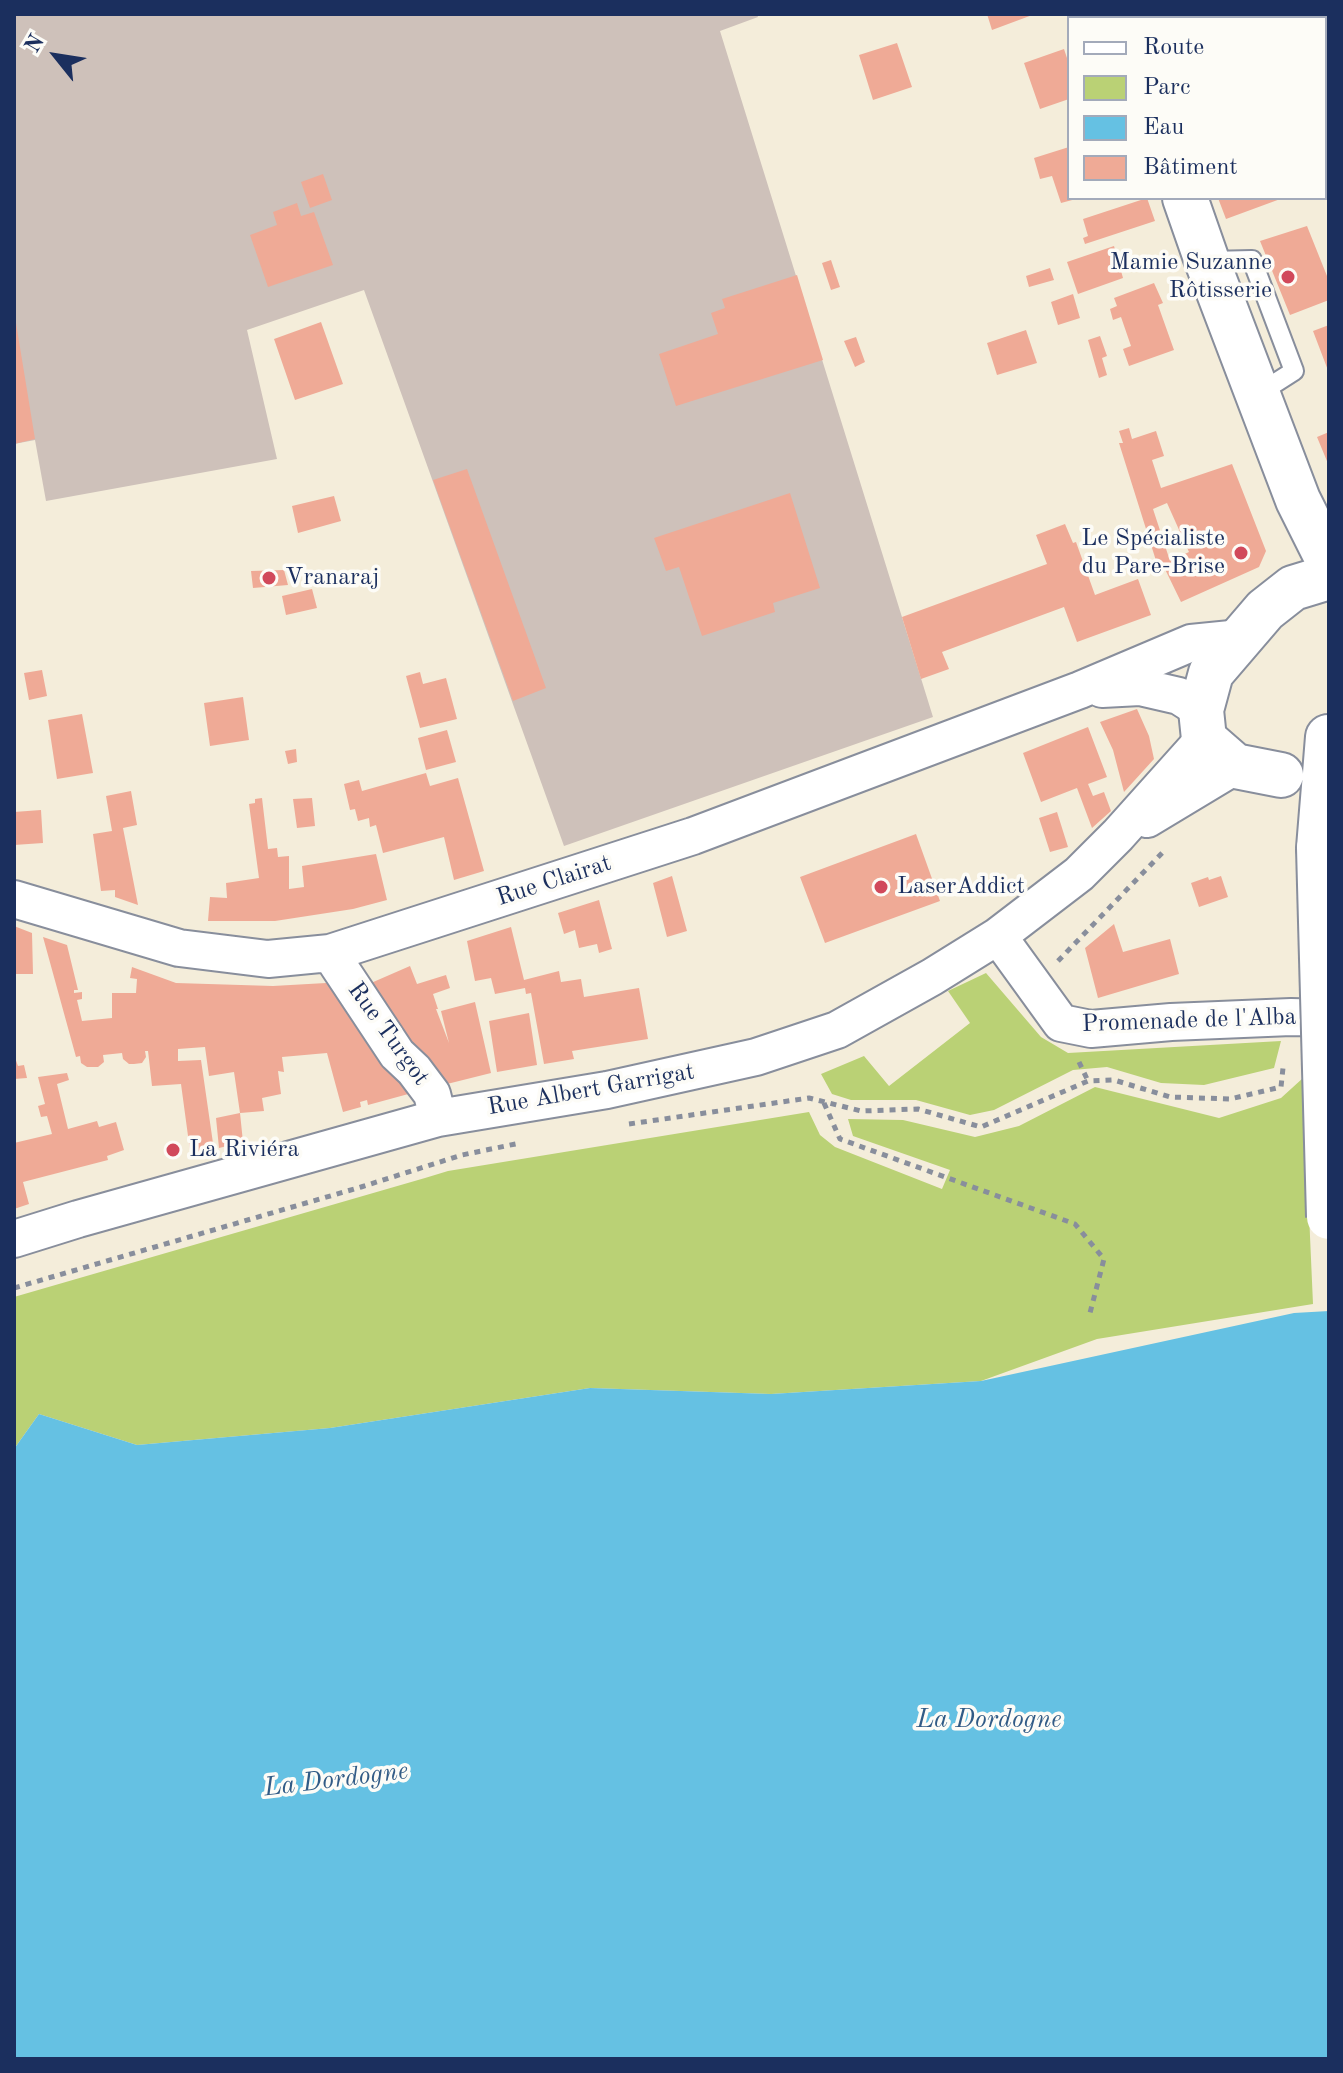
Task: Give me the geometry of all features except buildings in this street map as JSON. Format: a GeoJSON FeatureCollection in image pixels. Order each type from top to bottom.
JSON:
{"type":"FeatureCollection","features":[{"type":"Feature","properties":{"kind":"main road"},"geometry":{"type":"LineString","coordinates":[[1186,200],[1298,500],[1329,562]]}},
{"type":"Feature","properties":{"kind":"main road"},"geometry":{"type":"LineString","coordinates":[[1298,500],[1311,582],[1265,610],[1211,673],[1213,738],[1281,775],[1319,848]]}},
{"type":"Feature","properties":{"kind":"main road"},"geometry":{"type":"LineString","coordinates":[[1281,775],[1328,736]]}},
{"type":"Feature","properties":{"kind":"main road"},"geometry":{"type":"LineString","coordinates":[[1328,736],[1319,848],[1329,1217]]}},
{"type":"Feature","properties":{"kind":"street","name":"Rue Clairat"},"geometry":{"type":"LineString","coordinates":[[14,899],[179,948],[268,959],[330,953],[693,836],[1080,690],[1191,643],[1241,638]]}},
{"type":"Feature","properties":{"kind":"street","name":"Rue Clairat"},"geometry":{"type":"LineString","coordinates":[[1080,690],[1140,687],[1179,696],[1213,738]]}},
{"type":"Feature","properties":{"kind":"street","name":"Rue Albert Garrigat"},"geometry":{"type":"LineString","coordinates":[[1118,835],[1161,810],[1213,738]]}},
{"type":"Feature","properties":{"kind":"street","name":"Rue Albert Garrigat"},"geometry":{"type":"LineString","coordinates":[[14,1239],[438,1118],[607,1090],[769,1053],[837,1030],[998,936],[1079,874],[1213,738]]}},
{"type":"Feature","properties":{"kind":"street","name":"Promenade de l'Alba"},"geometry":{"type":"LineString","coordinates":[[998,936],[1061,1023],[1091,1029],[1171,1022],[1329,1018]]}},
{"type":"Feature","properties":{"kind":"street","name":"Rue Turgot"},"geometry":{"type":"LineString","coordinates":[[330,953],[397,1054],[432,1094],[438,1118]]}},
{"type":"Feature","properties":{"kind":"path"},"geometry":{"type":"LineString","coordinates":[[1061,1023],[1055,989],[1058,960],[1168,848],[1177,834],[1161,810]]}},
{"type":"Feature","properties":{"kind":"path"},"geometry":{"type":"LineString","coordinates":[[626,1125],[809,1098],[861,1111],[918,1109],[981,1127],[1088,1081],[1114,1080],[1170,1097],[1230,1099],[1281,1087],[1291,1017]]}},
{"type":"Feature","properties":{"kind":"path"},"geometry":{"type":"LineString","coordinates":[[823,1102],[840,1139],[1075,1224],[1104,1259],[1090,1313]]}},
{"type":"Feature","properties":{"kind":"path"},"geometry":{"type":"LineString","coordinates":[[14,1288],[462,1155],[535,1140]]}},
{"type":"Feature","properties":{"kind":"shaded area"},"geometry":{"type":"Polygon","coordinates":[[[14,14],[757,14],[758,17],[720,31],[933,717],[564,846],[364,290],[247,330],[277,459],[46,501],[35,440],[14,444],[14,14]]]}},
{"type":"Feature","properties":{"kind":"green space"},"geometry":{"type":"Polygon","coordinates":[[[986,973],[1041,1037],[1068,1053],[1281,1041],[1274,1068],[1204,1085],[1161,1083],[1107,1067],[1073,1070],[994,1110],[970,1115],[916,1100],[851,1100],[832,1094],[821,1074],[864,1056],[889,1086],[970,1023],[948,991],[986,973]]]}},
{"type":"Feature","properties":{"kind":"green space"},"geometry":{"type":"Polygon","coordinates":[[[1303,1078],[1313,1304],[1097,1339],[981,1381],[771,1394],[590,1388],[330,1428],[137,1445],[39,1414],[14,1449],[14,1297],[448,1171],[809,1112],[820,1135],[835,1147],[942,1189],[950,1170],[853,1136],[848,1119],[903,1120],[975,1137],[1019,1126],[1095,1087],[1219,1118],[1281,1098],[1303,1078]]]}},
{"type":"Feature","properties":{"kind":"water","name":"La Dordogne"},"geometry":{"type":"Polygon","coordinates":[[[1329,1311],[1329,2059],[14,2059],[14,1449],[39,1414],[137,1445],[330,1428],[590,1388],[771,1394],[981,1381],[1294,1313],[1329,1311]]]}},
{"type":"Feature","properties":{"kind":"place","name":"Mamie Suzanne Rôtisserie"},"geometry":{"type":"Point","coordinates":[1288,277]}},
{"type":"Feature","properties":{"kind":"place","name":"Le Spécialiste du Pare-Brise"},"geometry":{"type":"Point","coordinates":[1241,553]}},
{"type":"Feature","properties":{"kind":"place","name":"Vranaraj"},"geometry":{"type":"Point","coordinates":[269,578]}},
{"type":"Feature","properties":{"kind":"place","name":"LaserAddict"},"geometry":{"type":"Point","coordinates":[881,887]}},
{"type":"Feature","properties":{"kind":"place","name":"La Riviéra"},"geometry":{"type":"Point","coordinates":[173,1150]}}]}
